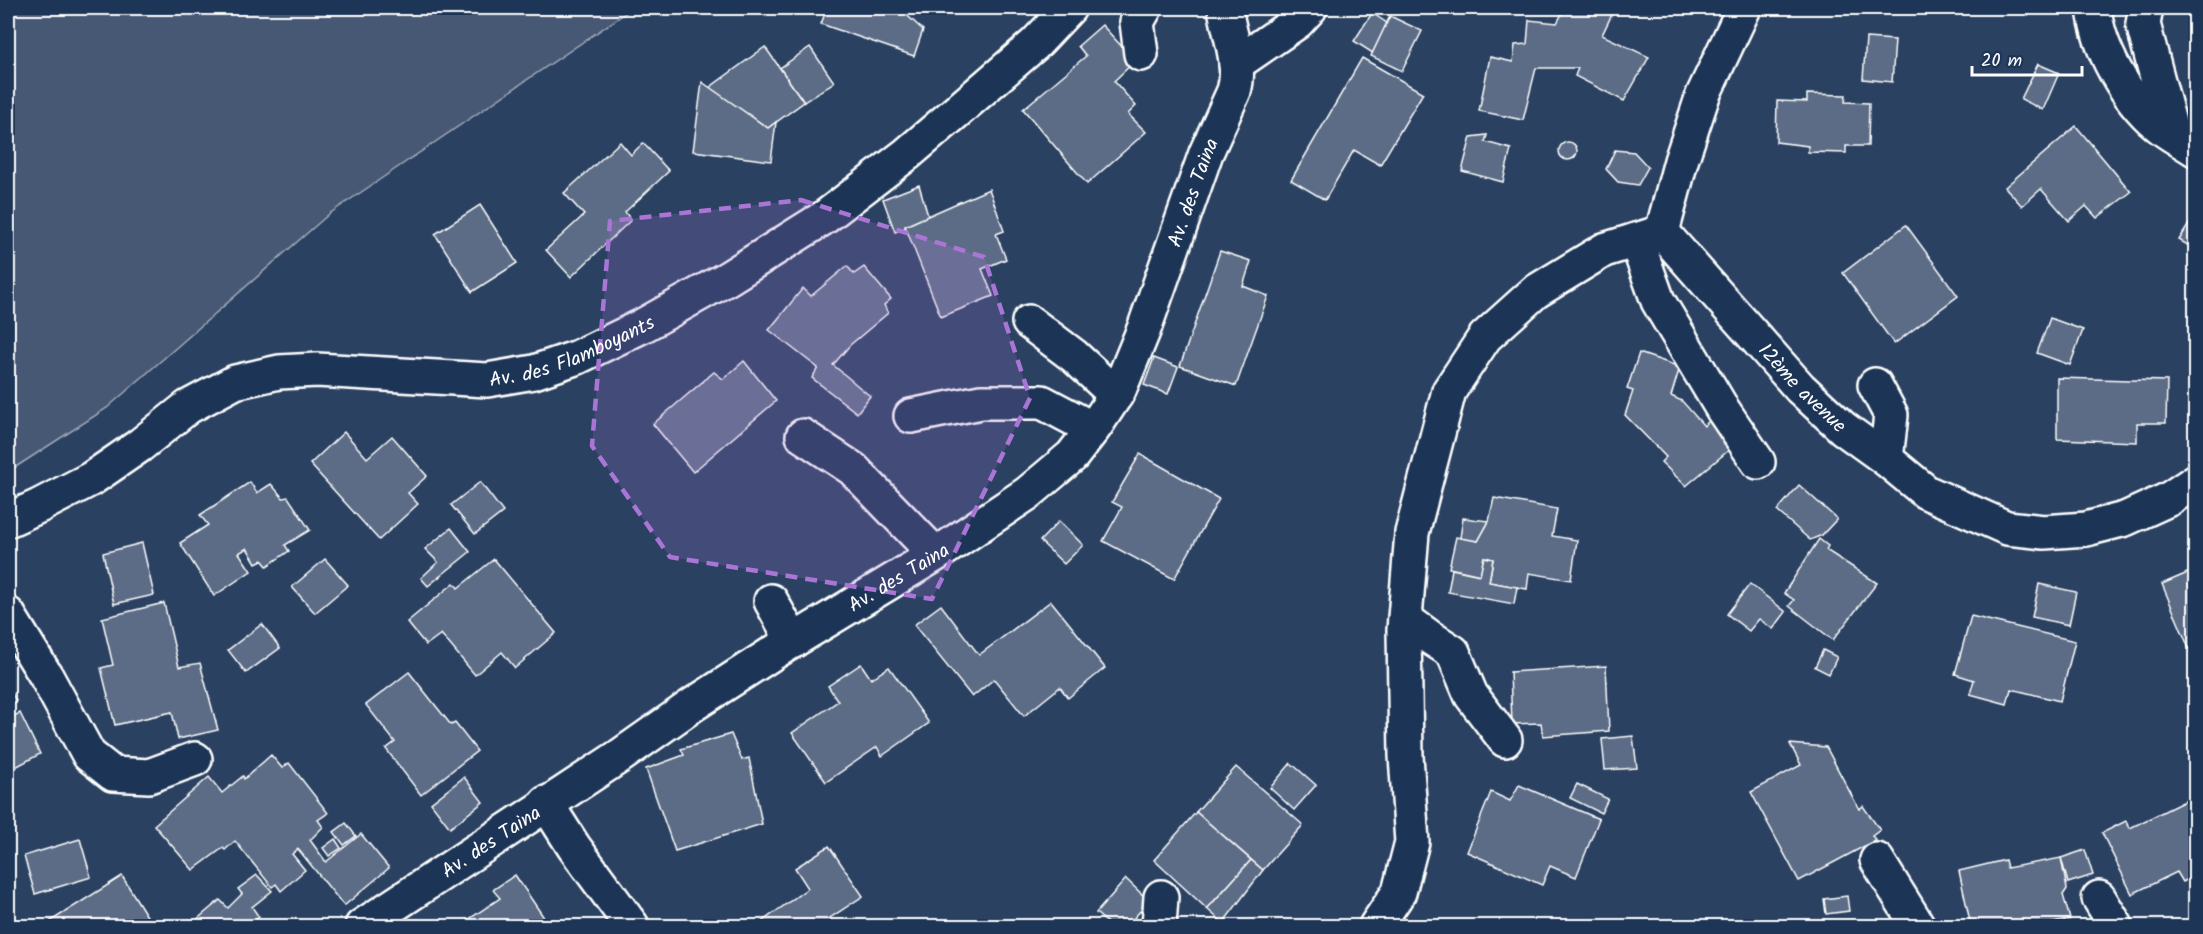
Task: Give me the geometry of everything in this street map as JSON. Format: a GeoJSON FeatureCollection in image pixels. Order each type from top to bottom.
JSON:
{"type":"FeatureCollection","features":[{"type":"Feature","properties":{"kind":"street","name":"Av. des Flamboyants"},"geometry":{"type":"LineString","coordinates":[[8,520],[91,479],[139,447],[188,407],[235,382],[279,372],[317,370],[487,380],[534,372],[587,353],[728,279],[825,217],[907,154],[962,107],[1035,44],[1069,8]]}},
{"type":"Feature","properties":{"kind":"street"},"geometry":{"type":"LineString","coordinates":[[1142,54],[1137,22],[1145,8]]}},
{"type":"Feature","properties":{"kind":"street"},"geometry":{"type":"LineString","coordinates":[[1225,8],[1236,64],[1297,22],[1310,8]]}},
{"type":"Feature","properties":{"kind":"street"},"geometry":{"type":"LineString","coordinates":[[1744,8],[1703,95],[1681,160],[1649,236],[1658,301],[1723,410],[1758,462]]}},
{"type":"Feature","properties":{"kind":"street"},"geometry":{"type":"LineString","coordinates":[[2094,8],[2111,62],[2129,95],[2157,124],[2184,142]]}},
{"type":"Feature","properties":{"kind":"street"},"geometry":{"type":"LineString","coordinates":[[2146,8],[2143,24],[2184,142]]}},
{"type":"Feature","properties":{"kind":"street","name":"Av. des Taina"},"geometry":{"type":"LineString","coordinates":[[362,927],[620,756],[694,704],[935,554],[1028,493],[1072,456],[1116,395],[1143,329],[1206,153],[1234,91],[1237,81],[1236,64]]}},
{"type":"Feature","properties":{"kind":"street"},"geometry":{"type":"LineString","coordinates":[[1376,927],[1399,892],[1412,842],[1406,756],[1405,619],[1412,533],[1449,390],[1485,336],[1516,298],[1535,292],[1604,250],[1649,236]]}},
{"type":"Feature","properties":{"kind":"street","name":"12ème avenue"},"geometry":{"type":"LineString","coordinates":[[1649,236],[1800,388],[1843,428],[1926,492],[2007,528],[2044,532],[2086,529],[2125,519],[2169,499],[2196,481]]}},
{"type":"Feature","properties":{"kind":"street"},"geometry":{"type":"LineString","coordinates":[[1029,322],[1074,357],[1116,395]]}},
{"type":"Feature","properties":{"kind":"street"},"geometry":{"type":"LineString","coordinates":[[1875,385],[1891,416],[1886,459]]}},
{"type":"Feature","properties":{"kind":"street"},"geometry":{"type":"LineString","coordinates":[[911,416],[981,402],[1042,402],[1093,429]]}},
{"type":"Feature","properties":{"kind":"street"},"geometry":{"type":"LineString","coordinates":[[803,436],[854,469],[935,554]]}},
{"type":"Feature","properties":{"kind":"street"},"geometry":{"type":"LineString","coordinates":[[771,601],[793,641]]}},
{"type":"Feature","properties":{"kind":"street"},"geometry":{"type":"LineString","coordinates":[[8,614],[46,676],[89,755],[113,774],[149,776],[195,759]]}},
{"type":"Feature","properties":{"kind":"street"},"geometry":{"type":"LineString","coordinates":[[1405,619],[1453,652],[1471,695],[1505,740]]}},
{"type":"Feature","properties":{"kind":"street"},"geometry":{"type":"LineString","coordinates":[[546,803],[574,847],[632,927]]}},
{"type":"Feature","properties":{"kind":"street"},"geometry":{"type":"LineString","coordinates":[[1876,860],[1918,927]]}},
{"type":"Feature","properties":{"kind":"street"},"geometry":{"type":"LineString","coordinates":[[2099,898],[2116,927]]}},
{"type":"Feature","properties":{"kind":"highlighted area"},"geometry":{"type":"Polygon","coordinates":[[[801,200],[984,257],[1030,398],[932,599],[670,557],[592,446],[610,221],[801,200]]]}},
{"type":"Feature","properties":{"kind":"shaded area"},"geometry":{"type":"Polygon","coordinates":[[[8,8],[633,8],[329,214],[107,408],[8,472],[8,8]]]}},
{"type":"Feature","properties":{"kind":"building"},"geometry":{"type":"Polygon","coordinates":[[[827,8],[899,8],[923,30],[914,56],[821,24],[827,8]]]}},
{"type":"Feature","properties":{"kind":"building"},"geometry":{"type":"Polygon","coordinates":[[[1565,8],[1615,8],[1602,35],[1649,57],[1624,101],[1575,76],[1578,68],[1536,68],[1523,120],[1479,111],[1490,57],[1513,62],[1515,45],[1527,44],[1529,20],[1557,23],[1565,8]]]}},
{"type":"Feature","properties":{"kind":"building"},"geometry":{"type":"Polygon","coordinates":[[[1372,13],[1399,31],[1382,59],[1354,41],[1372,13]]]}},
{"type":"Feature","properties":{"kind":"building"},"geometry":{"type":"Polygon","coordinates":[[[1390,16],[1422,31],[1402,71],[1371,56],[1390,16]]]}},
{"type":"Feature","properties":{"kind":"building"},"geometry":{"type":"Polygon","coordinates":[[[1102,25],[1135,61],[1114,81],[1136,106],[1128,114],[1146,132],[1087,184],[1023,109],[1086,56],[1078,46],[1102,25]]]}},
{"type":"Feature","properties":{"kind":"building"},"geometry":{"type":"Polygon","coordinates":[[[1866,38],[1895,40],[1892,82],[1863,79],[1866,38]]]}},
{"type":"Feature","properties":{"kind":"building"},"geometry":{"type":"Polygon","coordinates":[[[765,47],[804,102],[768,128],[709,88],[765,47]]]}},
{"type":"Feature","properties":{"kind":"building"},"geometry":{"type":"Polygon","coordinates":[[[810,47],[834,82],[804,102],[780,68],[810,47]]]}},
{"type":"Feature","properties":{"kind":"building"},"geometry":{"type":"Polygon","coordinates":[[[1362,58],[1423,93],[1380,165],[1354,150],[1325,200],[1291,180],[1362,58]]]}},
{"type":"Feature","properties":{"kind":"building"},"geometry":{"type":"Polygon","coordinates":[[[2038,64],[2059,73],[2043,110],[2021,99],[2038,64]]]}},
{"type":"Feature","properties":{"kind":"building"},"geometry":{"type":"Polygon","coordinates":[[[702,82],[768,128],[776,122],[771,161],[693,151],[702,82]]]}},
{"type":"Feature","properties":{"kind":"building"},"geometry":{"type":"Polygon","coordinates":[[[1807,94],[1846,95],[1845,102],[1869,103],[1868,146],[1846,146],[1846,153],[1808,152],[1808,146],[1776,142],[1777,101],[1807,102],[1807,94]]]}},
{"type":"Feature","properties":{"kind":"building"},"geometry":{"type":"Polygon","coordinates":[[[2076,126],[2131,192],[2097,218],[2086,206],[2069,221],[2041,189],[2022,206],[2005,187],[2076,126]]]}},
{"type":"Feature","properties":{"kind":"building"},"geometry":{"type":"Polygon","coordinates":[[[1487,135],[1485,142],[1511,149],[1503,182],[1462,171],[1471,137],[1487,135]]]}},
{"type":"Feature","properties":{"kind":"building"},"geometry":{"type":"Polygon","coordinates":[[[620,142],[631,155],[643,143],[669,171],[625,212],[631,220],[571,277],[546,250],[584,215],[564,193],[620,142]]]}},
{"type":"Feature","properties":{"kind":"building"},"geometry":{"type":"Polygon","coordinates":[[[1568,142],[1574,145],[1577,151],[1574,157],[1568,160],[1562,157],[1559,151],[1562,145],[1568,142]]]}},
{"type":"Feature","properties":{"kind":"building"},"geometry":{"type":"Polygon","coordinates":[[[1615,150],[1634,152],[1648,167],[1638,185],[1618,182],[1606,169],[1615,150]]]}},
{"type":"Feature","properties":{"kind":"building"},"geometry":{"type":"Polygon","coordinates":[[[919,185],[929,219],[895,232],[883,199],[919,185]]]}},
{"type":"Feature","properties":{"kind":"building"},"geometry":{"type":"Polygon","coordinates":[[[989,189],[1004,231],[996,234],[1006,259],[982,269],[993,296],[941,317],[905,226],[989,189]]]}},
{"type":"Feature","properties":{"kind":"building"},"geometry":{"type":"Polygon","coordinates":[[[480,205],[517,263],[472,292],[435,234],[480,205]]]}},
{"type":"Feature","properties":{"kind":"building"},"geometry":{"type":"Polygon","coordinates":[[[2196,213],[2196,250],[2179,240],[2196,213]]]}},
{"type":"Feature","properties":{"kind":"building"},"geometry":{"type":"Polygon","coordinates":[[[1906,225],[1958,296],[1894,344],[1843,273],[1906,225]]]}},
{"type":"Feature","properties":{"kind":"building"},"geometry":{"type":"Polygon","coordinates":[[[1220,251],[1251,261],[1243,286],[1268,296],[1236,386],[1180,366],[1220,251]]]}},
{"type":"Feature","properties":{"kind":"building"},"geometry":{"type":"Polygon","coordinates":[[[847,266],[854,274],[864,267],[891,299],[884,305],[888,313],[850,345],[833,365],[870,396],[857,413],[812,378],[818,368],[769,330],[803,288],[811,296],[847,266]]]}},
{"type":"Feature","properties":{"kind":"building"},"geometry":{"type":"Polygon","coordinates":[[[2050,318],[2083,330],[2070,365],[2037,353],[2050,318]]]}},
{"type":"Feature","properties":{"kind":"building"},"geometry":{"type":"Polygon","coordinates":[[[1639,353],[1680,367],[1671,396],[1682,401],[1704,426],[1712,418],[1735,445],[1686,486],[1661,462],[1666,457],[1625,415],[1633,391],[1627,389],[1639,353]]]}},
{"type":"Feature","properties":{"kind":"building"},"geometry":{"type":"Polygon","coordinates":[[[1154,358],[1178,367],[1168,394],[1144,385],[1154,358]]]}},
{"type":"Feature","properties":{"kind":"building"},"geometry":{"type":"Polygon","coordinates":[[[744,361],[776,401],[693,472],[653,424],[714,372],[723,379],[744,361]]]}},
{"type":"Feature","properties":{"kind":"building"},"geometry":{"type":"Polygon","coordinates":[[[2057,378],[2167,381],[2166,423],[2137,423],[2137,442],[2057,439],[2057,378]]]}},
{"type":"Feature","properties":{"kind":"building"},"geometry":{"type":"Polygon","coordinates":[[[344,432],[367,458],[392,436],[427,476],[408,493],[418,504],[379,540],[310,464],[344,432]]]}},
{"type":"Feature","properties":{"kind":"building"},"geometry":{"type":"Polygon","coordinates":[[[1140,454],[1219,499],[1174,579],[1103,541],[1122,507],[1112,502],[1140,454]]]}},
{"type":"Feature","properties":{"kind":"building"},"geometry":{"type":"Polygon","coordinates":[[[250,482],[257,493],[271,484],[283,498],[288,497],[310,530],[285,545],[289,551],[267,566],[262,560],[256,563],[247,548],[239,553],[251,571],[214,596],[180,543],[208,525],[200,515],[250,482]]]}},
{"type":"Feature","properties":{"kind":"building"},"geometry":{"type":"Polygon","coordinates":[[[480,482],[503,512],[475,534],[451,505],[480,482]]]}},
{"type":"Feature","properties":{"kind":"building"},"geometry":{"type":"Polygon","coordinates":[[[1799,485],[1837,519],[1822,535],[1810,540],[1777,511],[1799,485]]]}},
{"type":"Feature","properties":{"kind":"building"},"geometry":{"type":"Polygon","coordinates":[[[1494,498],[1557,509],[1552,536],[1577,540],[1571,580],[1529,573],[1527,589],[1489,582],[1493,559],[1484,557],[1480,575],[1449,568],[1456,537],[1478,541],[1489,521],[1494,498]]]}},
{"type":"Feature","properties":{"kind":"building"},"geometry":{"type":"Polygon","coordinates":[[[1463,518],[1489,521],[1478,541],[1460,538],[1463,518]]]}},
{"type":"Feature","properties":{"kind":"building"},"geometry":{"type":"Polygon","coordinates":[[[1059,521],[1083,545],[1064,564],[1040,541],[1059,521]]]}},
{"type":"Feature","properties":{"kind":"building"},"geometry":{"type":"Polygon","coordinates":[[[451,528],[470,552],[428,586],[421,578],[438,562],[425,549],[451,528]]]}},
{"type":"Feature","properties":{"kind":"building"},"geometry":{"type":"Polygon","coordinates":[[[1819,539],[1828,546],[1826,550],[1877,583],[1833,640],[1789,606],[1794,600],[1784,593],[1819,539]]]}},
{"type":"Feature","properties":{"kind":"building"},"geometry":{"type":"Polygon","coordinates":[[[142,543],[154,595],[114,604],[103,553],[142,543]]]}},
{"type":"Feature","properties":{"kind":"building"},"geometry":{"type":"Polygon","coordinates":[[[1484,557],[1493,559],[1489,582],[1517,587],[1514,604],[1448,592],[1452,569],[1480,575],[1484,557]]]}},
{"type":"Feature","properties":{"kind":"building"},"geometry":{"type":"Polygon","coordinates":[[[325,559],[348,585],[315,613],[292,587],[325,559]]]}},
{"type":"Feature","properties":{"kind":"building"},"geometry":{"type":"Polygon","coordinates":[[[494,559],[556,633],[515,668],[502,652],[475,675],[441,634],[426,645],[407,622],[454,583],[458,588],[494,559]]]}},
{"type":"Feature","properties":{"kind":"building"},"geometry":{"type":"Polygon","coordinates":[[[2190,572],[2196,580],[2196,665],[2162,584],[2190,572]]]}},
{"type":"Feature","properties":{"kind":"building"},"geometry":{"type":"Polygon","coordinates":[[[1750,584],[1786,612],[1773,629],[1759,619],[1749,631],[1727,614],[1750,584]]]}},
{"type":"Feature","properties":{"kind":"building"},"geometry":{"type":"Polygon","coordinates":[[[2039,584],[2076,592],[2069,625],[2032,617],[2039,584]]]}},
{"type":"Feature","properties":{"kind":"building"},"geometry":{"type":"Polygon","coordinates":[[[1051,601],[1105,668],[1068,698],[1060,687],[1024,716],[994,679],[972,697],[914,625],[941,605],[979,655],[1051,601]]]}},
{"type":"Feature","properties":{"kind":"building"},"geometry":{"type":"Polygon","coordinates":[[[164,603],[179,667],[200,663],[218,730],[178,739],[172,712],[115,725],[101,668],[113,665],[102,618],[164,603]]]}},
{"type":"Feature","properties":{"kind":"building"},"geometry":{"type":"Polygon","coordinates":[[[1971,616],[2075,641],[2060,701],[2011,689],[2007,704],[1970,694],[1974,680],[1955,674],[1971,616]]]}},
{"type":"Feature","properties":{"kind":"building"},"geometry":{"type":"Polygon","coordinates":[[[262,624],[280,648],[246,673],[228,650],[262,624]]]}},
{"type":"Feature","properties":{"kind":"building"},"geometry":{"type":"Polygon","coordinates":[[[1823,650],[1837,657],[1829,674],[1815,667],[1823,650]]]}},
{"type":"Feature","properties":{"kind":"building"},"geometry":{"type":"Polygon","coordinates":[[[861,664],[871,679],[889,667],[929,723],[882,756],[877,747],[826,782],[792,733],[838,701],[828,686],[861,664]]]}},
{"type":"Feature","properties":{"kind":"building"},"geometry":{"type":"Polygon","coordinates":[[[1606,666],[1609,731],[1543,736],[1541,723],[1512,724],[1510,672],[1606,666]]]}},
{"type":"Feature","properties":{"kind":"building"},"geometry":{"type":"Polygon","coordinates":[[[409,672],[451,725],[455,723],[477,751],[421,795],[386,749],[395,742],[366,705],[409,672]]]}},
{"type":"Feature","properties":{"kind":"building"},"geometry":{"type":"Polygon","coordinates":[[[8,686],[16,701],[8,705],[8,686]]]}},
{"type":"Feature","properties":{"kind":"building"},"geometry":{"type":"Polygon","coordinates":[[[20,713],[40,754],[8,771],[8,719],[20,713]]]}},
{"type":"Feature","properties":{"kind":"building"},"geometry":{"type":"Polygon","coordinates":[[[731,734],[742,760],[749,758],[762,824],[675,851],[646,769],[684,755],[681,749],[731,734]]]}},
{"type":"Feature","properties":{"kind":"building"},"geometry":{"type":"Polygon","coordinates":[[[1633,736],[1637,768],[1605,770],[1602,739],[1633,736]]]}},
{"type":"Feature","properties":{"kind":"building"},"geometry":{"type":"Polygon","coordinates":[[[1790,744],[1826,747],[1859,809],[1863,806],[1880,830],[1872,836],[1876,840],[1799,881],[1751,792],[1801,765],[1790,744]]]}},
{"type":"Feature","properties":{"kind":"building"},"geometry":{"type":"Polygon","coordinates":[[[271,755],[282,768],[289,763],[328,813],[318,820],[323,827],[310,840],[326,862],[361,834],[389,868],[344,906],[298,849],[292,854],[305,870],[281,891],[276,884],[272,887],[235,841],[193,870],[154,825],[209,777],[222,793],[243,776],[244,779],[271,755]]]}},
{"type":"Feature","properties":{"kind":"building"},"geometry":{"type":"Polygon","coordinates":[[[1291,763],[1316,785],[1294,810],[1270,788],[1291,763]]]}},
{"type":"Feature","properties":{"kind":"building"},"geometry":{"type":"Polygon","coordinates":[[[1236,767],[1303,825],[1263,870],[1196,812],[1236,767]]]}},
{"type":"Feature","properties":{"kind":"building"},"geometry":{"type":"Polygon","coordinates":[[[464,777],[483,802],[450,828],[431,803],[464,777]]]}},
{"type":"Feature","properties":{"kind":"building"},"geometry":{"type":"Polygon","coordinates":[[[1577,784],[1608,799],[1601,813],[1570,798],[1577,784]]]}},
{"type":"Feature","properties":{"kind":"building"},"geometry":{"type":"Polygon","coordinates":[[[1519,785],[1599,819],[1576,877],[1550,866],[1542,885],[1467,852],[1491,792],[1510,801],[1519,785]]]}},
{"type":"Feature","properties":{"kind":"building"},"geometry":{"type":"Polygon","coordinates":[[[2189,799],[2196,813],[2196,875],[2183,882],[2177,872],[2132,894],[2102,833],[2126,821],[2130,828],[2189,799]]]}},
{"type":"Feature","properties":{"kind":"building"},"geometry":{"type":"Polygon","coordinates":[[[1196,812],[1251,860],[1207,909],[1154,860],[1196,812]]]}},
{"type":"Feature","properties":{"kind":"building"},"geometry":{"type":"Polygon","coordinates":[[[346,823],[356,836],[344,845],[334,832],[346,823]]]}},
{"type":"Feature","properties":{"kind":"building"},"geometry":{"type":"Polygon","coordinates":[[[80,839],[91,877],[35,894],[24,856],[80,839]]]}},
{"type":"Feature","properties":{"kind":"building"},"geometry":{"type":"Polygon","coordinates":[[[335,839],[341,848],[329,856],[323,848],[335,839]]]}},
{"type":"Feature","properties":{"kind":"building"},"geometry":{"type":"Polygon","coordinates":[[[829,846],[863,896],[830,918],[835,926],[756,926],[808,888],[795,868],[829,846]]]}},
{"type":"Feature","properties":{"kind":"building"},"geometry":{"type":"Polygon","coordinates":[[[2085,850],[2093,875],[2068,883],[2061,858],[2085,850]]]}},
{"type":"Feature","properties":{"kind":"building"},"geometry":{"type":"Polygon","coordinates":[[[2061,858],[2067,889],[2063,895],[2070,919],[2041,926],[1971,926],[1959,871],[2005,860],[2007,868],[2061,858]]]}},
{"type":"Feature","properties":{"kind":"building"},"geometry":{"type":"Polygon","coordinates":[[[1251,860],[1263,870],[1223,923],[1207,909],[1251,860]]]}},
{"type":"Feature","properties":{"kind":"building"},"geometry":{"type":"Polygon","coordinates":[[[257,875],[272,891],[252,907],[259,917],[248,926],[200,926],[195,921],[220,900],[228,908],[242,894],[238,889],[257,875]]]}},
{"type":"Feature","properties":{"kind":"building"},"geometry":{"type":"Polygon","coordinates":[[[515,875],[547,922],[541,926],[459,926],[500,898],[493,890],[515,875]]]}},
{"type":"Feature","properties":{"kind":"building"},"geometry":{"type":"Polygon","coordinates":[[[122,876],[153,926],[47,926],[46,924],[122,876]]]}},
{"type":"Feature","properties":{"kind":"building"},"geometry":{"type":"Polygon","coordinates":[[[1126,879],[1149,901],[1127,926],[1111,926],[1096,913],[1126,879]]]}},
{"type":"Feature","properties":{"kind":"building"},"geometry":{"type":"Polygon","coordinates":[[[1847,896],[1849,911],[1826,914],[1824,899],[1847,896]]]}}]}
